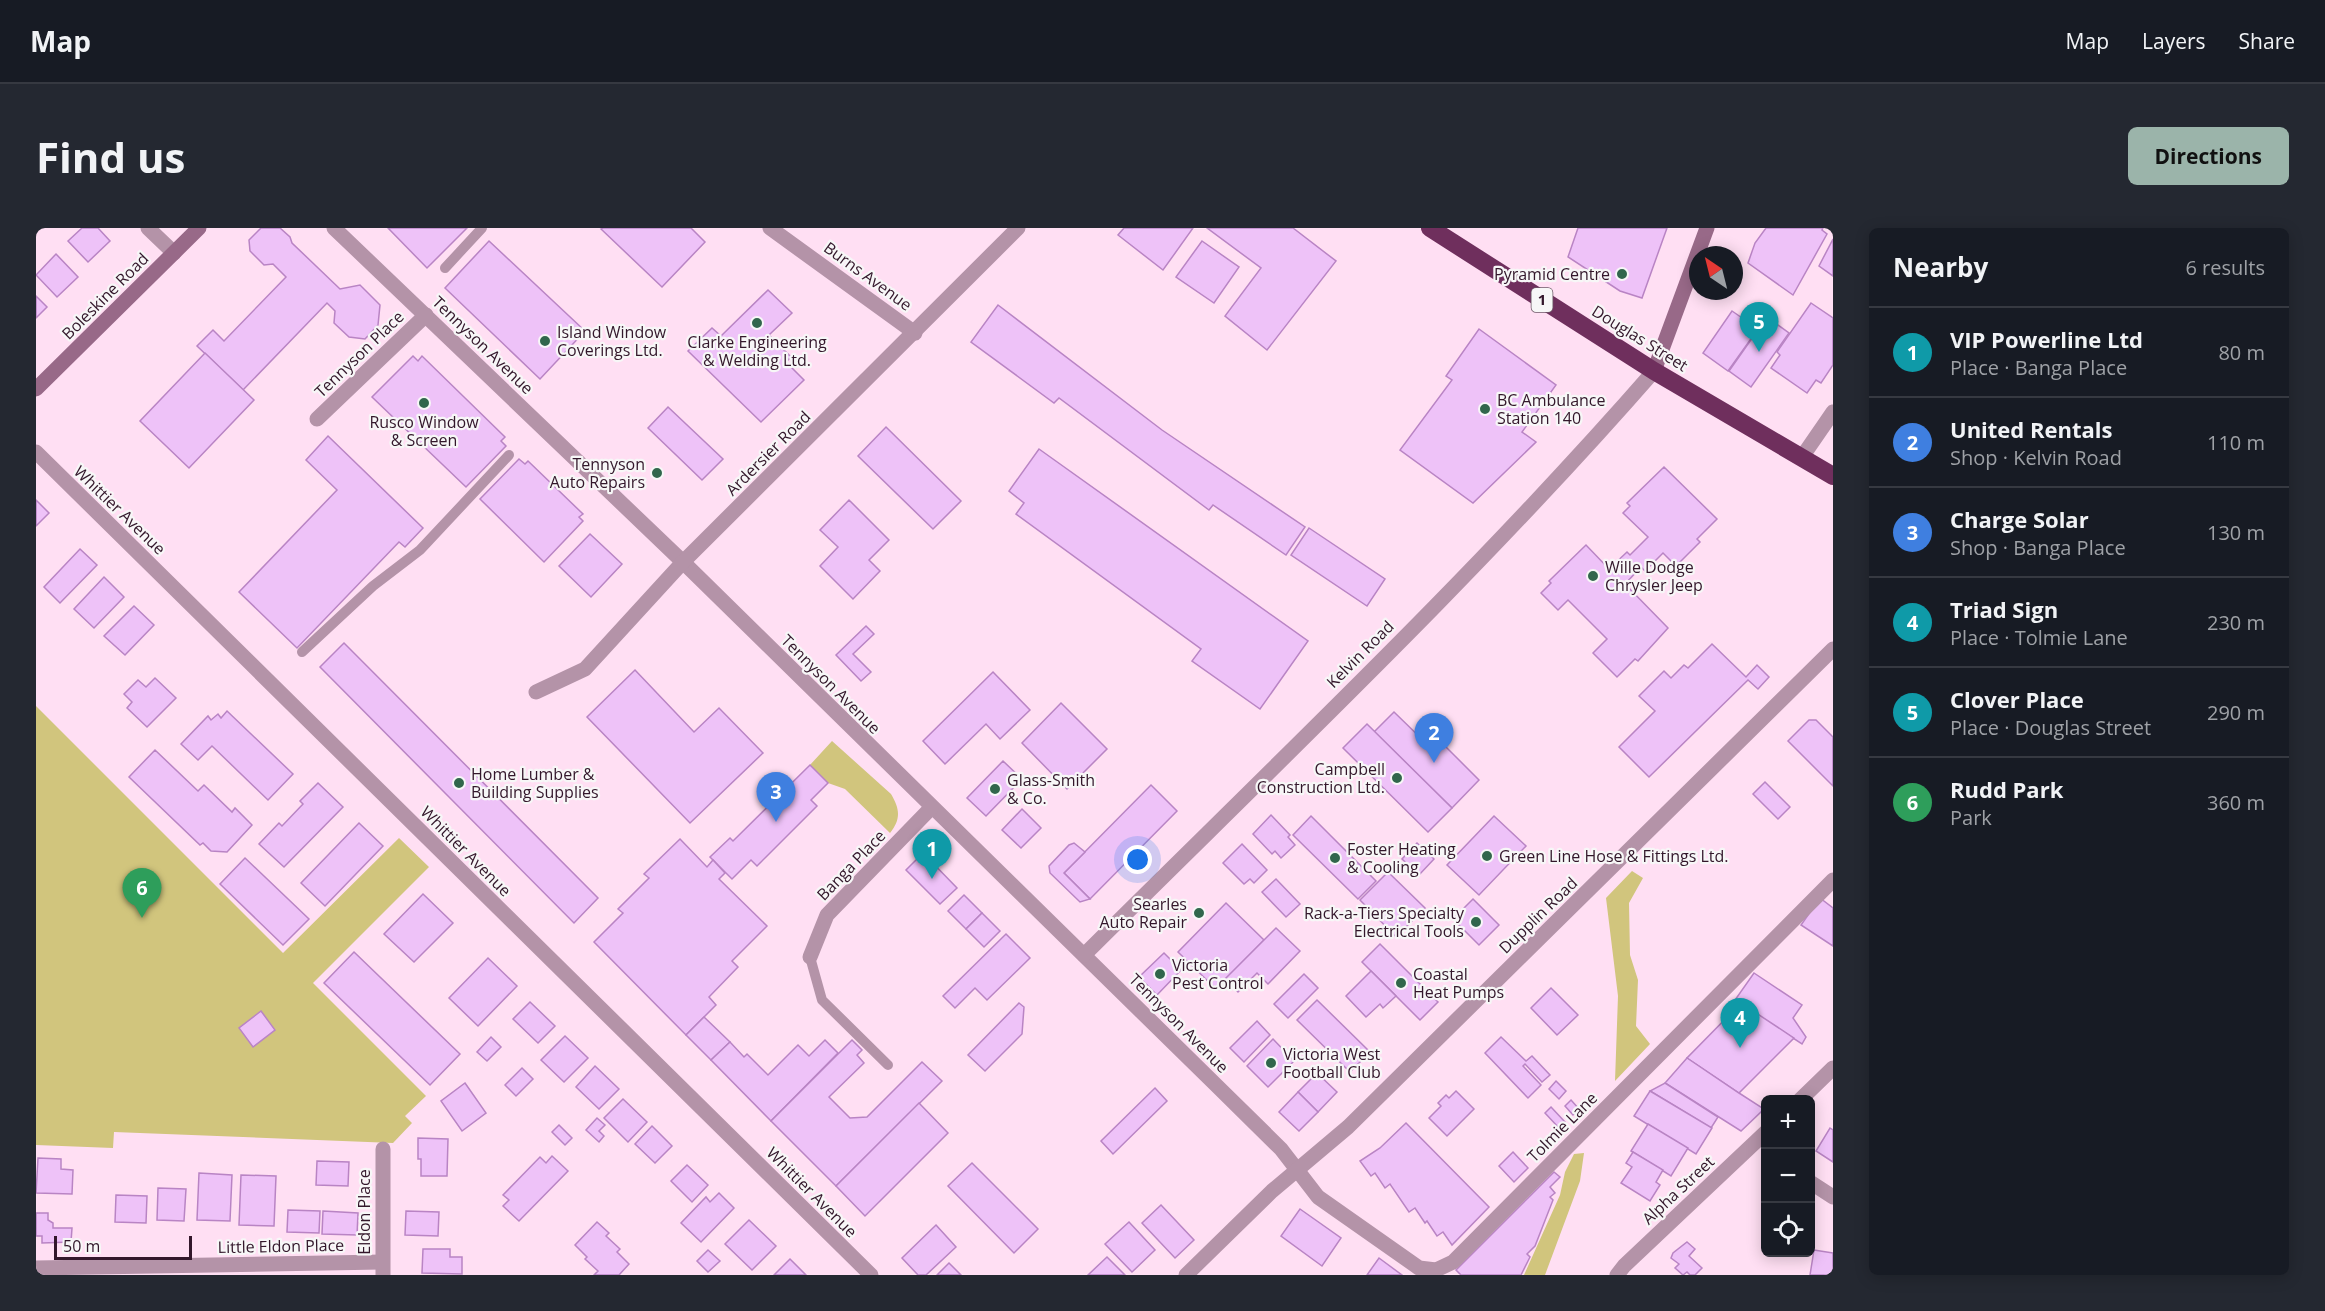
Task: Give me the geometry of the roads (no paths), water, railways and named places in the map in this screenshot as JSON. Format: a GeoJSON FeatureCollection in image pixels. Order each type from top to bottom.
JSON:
{"type":"FeatureCollection","features":[{"type":"Feature","properties":{"kind":"highway","name":"Douglas Street"},"geometry":{"type":"LineString","coordinates":[[1430,228],[1654,371],[1833,477]]}},
{"type":"Feature","properties":{"kind":"main road","name":"Boleskine Road"},"geometry":{"type":"LineString","coordinates":[[36,389],[199,228]]}},
{"type":"Feature","properties":{"kind":"main road"},"geometry":{"type":"LineString","coordinates":[[1654,371],[1707,228]]}},
{"type":"Feature","properties":{"kind":"street"},"geometry":{"type":"LineString","coordinates":[[148,228],[174,254]]}},
{"type":"Feature","properties":{"kind":"street","name":"Tennyson Avenue"},"geometry":{"type":"LineString","coordinates":[[334,228],[683,562],[1281,1149],[1298,1170]]}},
{"type":"Feature","properties":{"kind":"street","name":"Burns Avenue"},"geometry":{"type":"LineString","coordinates":[[770,228],[915,333]]}},
{"type":"Feature","properties":{"kind":"street","name":"Ardersier Road"},"geometry":{"type":"LineString","coordinates":[[536,692],[585,669],[683,562],[1018,228]]}},
{"type":"Feature","properties":{"kind":"street","name":"Tennyson Place"},"geometry":{"type":"LineString","coordinates":[[317,419],[426,315]]}},
{"type":"Feature","properties":{"kind":"street","name":"Kelvin Road"},"geometry":{"type":"LineString","coordinates":[[1084,955],[1441,600],[1580,455],[1654,371]]}},
{"type":"Feature","properties":{"kind":"street"},"geometry":{"type":"LineString","coordinates":[[1802,457],[1833,412]]}},
{"type":"Feature","properties":{"kind":"street","name":"Whittier Avenue"},"geometry":{"type":"LineString","coordinates":[[36,452],[871,1275]]}},
{"type":"Feature","properties":{"kind":"street","name":"Dupplin Road"},"geometry":{"type":"LineString","coordinates":[[1186,1275],[1258,1204],[1363,1112],[1833,649]]}},
{"type":"Feature","properties":{"kind":"street","name":"Banga Place"},"geometry":{"type":"LineString","coordinates":[[810,957],[827,915],[932,808]]}},
{"type":"Feature","properties":{"kind":"street","name":"Tolmie Lane"},"geometry":{"type":"LineString","coordinates":[[1298,1170],[1318,1197],[1419,1268],[1436,1270],[1454,1262],[1833,880]]}},
{"type":"Feature","properties":{"kind":"street"},"geometry":{"type":"LineString","coordinates":[[1805,1095],[1833,1068]]}},
{"type":"Feature","properties":{"kind":"street","name":"Eldon Place"},"geometry":{"type":"LineString","coordinates":[[382,1269],[383,1149]]}},
{"type":"Feature","properties":{"kind":"street","name":"Alpha Street"},"geometry":{"type":"LineString","coordinates":[[1617,1275],[1624,1266],[1759,1149]]}},
{"type":"Feature","properties":{"kind":"street"},"geometry":{"type":"LineString","coordinates":[[1815,1185],[1833,1197]]}},
{"type":"Feature","properties":{"kind":"street","name":"Little Eldon Place"},"geometry":{"type":"LineString","coordinates":[[36,1268],[382,1269]]}},
{"type":"Feature","properties":{"kind":"lane"},"geometry":{"type":"LineString","coordinates":[[445,268],[482,228]]}},
{"type":"Feature","properties":{"kind":"lane"},"geometry":{"type":"LineString","coordinates":[[302,652],[373,586],[420,550],[510,455]]}},
{"type":"Feature","properties":{"kind":"lane"},"geometry":{"type":"LineString","coordinates":[[810,957],[822,1000],[888,1065]]}},
{"type":"Feature","properties":{"kind":"place","name":"Pyramid Centre"},"geometry":{"type":"Point","coordinates":[1622,274]}},
{"type":"Feature","properties":{"kind":"place","name":"Clarke Engineering & Welding Ltd."},"geometry":{"type":"Point","coordinates":[757,323]}},
{"type":"Feature","properties":{"kind":"place","name":"Island Window Coverings Ltd."},"geometry":{"type":"Point","coordinates":[545,341]}},
{"type":"Feature","properties":{"kind":"place","name":"Clover Place"},"geometry":{"type":"Point","coordinates":[1759,352]}},
{"type":"Feature","properties":{"kind":"place","name":"Rusco Window & Screen"},"geometry":{"type":"Point","coordinates":[424,403]}},
{"type":"Feature","properties":{"kind":"place","name":"BC Ambulance Station 140"},"geometry":{"type":"Point","coordinates":[1485,409]}},
{"type":"Feature","properties":{"kind":"place","name":"Tennyson Auto Repairs"},"geometry":{"type":"Point","coordinates":[657,473]}},
{"type":"Feature","properties":{"kind":"place","name":"Wille Dodge Chrysler Jeep"},"geometry":{"type":"Point","coordinates":[1593,576]}},
{"type":"Feature","properties":{"kind":"place","name":"United Rentals"},"geometry":{"type":"Point","coordinates":[1434,763]}},
{"type":"Feature","properties":{"kind":"place","name":"Campbell Construction Ltd."},"geometry":{"type":"Point","coordinates":[1397,778]}},
{"type":"Feature","properties":{"kind":"place","name":"Home Lumber & Building Supplies"},"geometry":{"type":"Point","coordinates":[459,783]}},
{"type":"Feature","properties":{"kind":"place","name":"Glass-Smith & Co."},"geometry":{"type":"Point","coordinates":[995,789]}},
{"type":"Feature","properties":{"kind":"place","name":"Charge Solar"},"geometry":{"type":"Point","coordinates":[776,822]}},
{"type":"Feature","properties":{"kind":"place","name":"Green Line Hose & Fittings Ltd."},"geometry":{"type":"Point","coordinates":[1487,856]}},
{"type":"Feature","properties":{"kind":"place","name":"Foster Heating & Cooling"},"geometry":{"type":"Point","coordinates":[1335,858]}},
{"type":"Feature","properties":{"kind":"place","name":"VIP Powerline Ltd"},"geometry":{"type":"Point","coordinates":[932,879]}},
{"type":"Feature","properties":{"kind":"place","name":"Searles Auto Repair"},"geometry":{"type":"Point","coordinates":[1199,913]}},
{"type":"Feature","properties":{"kind":"place","name":"Rudd Park"},"geometry":{"type":"Point","coordinates":[142,918]}},
{"type":"Feature","properties":{"kind":"place","name":"Rack-a-Tiers Specialty Electrical Tools"},"geometry":{"type":"Point","coordinates":[1476,922]}},
{"type":"Feature","properties":{"kind":"place","name":"Victoria Pest Control"},"geometry":{"type":"Point","coordinates":[1160,974]}},
{"type":"Feature","properties":{"kind":"place","name":"Coastal Heat Pumps"},"geometry":{"type":"Point","coordinates":[1401,983]}},
{"type":"Feature","properties":{"kind":"place","name":"Triad Sign"},"geometry":{"type":"Point","coordinates":[1740,1048]}},
{"type":"Feature","properties":{"kind":"place","name":"Victoria West Football Club"},"geometry":{"type":"Point","coordinates":[1271,1063]}}]}
